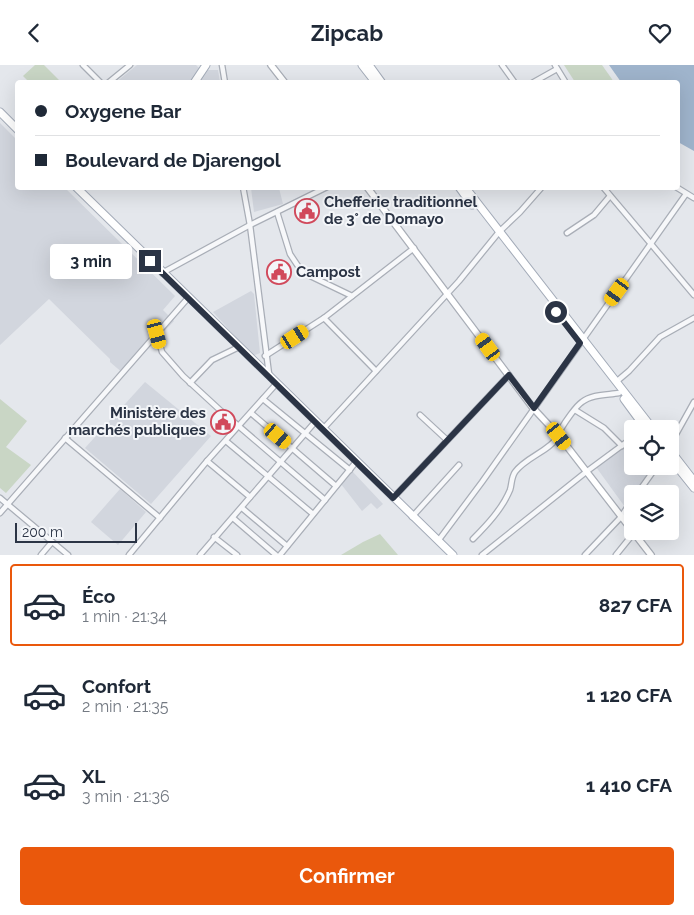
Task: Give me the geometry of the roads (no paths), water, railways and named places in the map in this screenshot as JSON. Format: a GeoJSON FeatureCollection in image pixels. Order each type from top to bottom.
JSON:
{"type":"FeatureCollection","features":[{"type":"Feature","properties":{"kind":"main road"},"geometry":{"type":"LineString","coordinates":[[196,80],[206,65]]}},
{"type":"Feature","properties":{"kind":"main road"},"geometry":{"type":"LineString","coordinates":[[271,65],[283,80]]}},
{"type":"Feature","properties":{"kind":"main road"},"geometry":{"type":"LineString","coordinates":[[362,65],[374,80]]}},
{"type":"Feature","properties":{"kind":"main road"},"geometry":{"type":"LineString","coordinates":[[369,65],[380,80]]}},
{"type":"Feature","properties":{"kind":"main road"},"geometry":{"type":"LineString","coordinates":[[0,112],[15,127]]}},
{"type":"Feature","properties":{"kind":"main road"},"geometry":{"type":"LineString","coordinates":[[79,190],[356,463],[453,555]]}},
{"type":"Feature","properties":{"kind":"main road"},"geometry":{"type":"LineString","coordinates":[[369,190],[534,408],[559,436],[624,522]]}},
{"type":"Feature","properties":{"kind":"main road"},"geometry":{"type":"LineString","coordinates":[[460,190],[646,420]]}},
{"type":"Feature","properties":{"kind":"main road"},"geometry":{"type":"LineString","coordinates":[[467,190],[497,234]]}},
{"type":"Feature","properties":{"kind":"main road"},"geometry":{"type":"LineString","coordinates":[[582,341],[639,420]]}},
{"type":"Feature","properties":{"kind":"main road"},"geometry":{"type":"LineString","coordinates":[[679,462],[694,481]]}},
{"type":"Feature","properties":{"kind":"main road"},"geometry":{"type":"LineString","coordinates":[[679,469],[694,488]]}},
{"type":"Feature","properties":{"kind":"main road"},"geometry":{"type":"LineString","coordinates":[[638,540],[651,555]]}},
{"type":"Feature","properties":{"kind":"street"},"geometry":{"type":"LineString","coordinates":[[83,65],[98,80]]}},
{"type":"Feature","properties":{"kind":"street"},"geometry":{"type":"LineString","coordinates":[[112,80],[130,65]]}},
{"type":"Feature","properties":{"kind":"street"},"geometry":{"type":"LineString","coordinates":[[222,65],[224,80]]}},
{"type":"Feature","properties":{"kind":"street"},"geometry":{"type":"LineString","coordinates":[[502,65],[513,80]]}},
{"type":"Feature","properties":{"kind":"street"},"geometry":{"type":"LineString","coordinates":[[536,80],[556,67],[564,80]]}},
{"type":"Feature","properties":{"kind":"street"},"geometry":{"type":"LineString","coordinates":[[244,190],[250,225],[269,376]]}},
{"type":"Feature","properties":{"kind":"street"},"geometry":{"type":"LineString","coordinates":[[162,273],[250,225],[320,190]]}},
{"type":"Feature","properties":{"kind":"street"},"geometry":{"type":"LineString","coordinates":[[322,429],[448,293],[497,234],[520,213],[539,190]]}},
{"type":"Feature","properties":{"kind":"street"},"geometry":{"type":"LineString","coordinates":[[605,190],[694,295]]}},
{"type":"Feature","properties":{"kind":"street"},"geometry":{"type":"LineString","coordinates":[[680,190],[694,198]]}},
{"type":"Feature","properties":{"kind":"street"},"geometry":{"type":"LineString","coordinates":[[438,541],[652,245],[686,194]]}},
{"type":"Feature","properties":{"kind":"street"},"geometry":{"type":"LineString","coordinates":[[567,233],[594,215],[610,196]]}},
{"type":"Feature","properties":{"kind":"street"},"geometry":{"type":"LineString","coordinates":[[277,212],[290,254],[300,269],[308,275],[352,296]]}},
{"type":"Feature","properties":{"kind":"street"},"geometry":{"type":"LineString","coordinates":[[265,356],[324,318],[414,248]]}},
{"type":"Feature","properties":{"kind":"street"},"geometry":{"type":"LineString","coordinates":[[0,513],[188,298]]}},
{"type":"Feature","properties":{"kind":"street"},"geometry":{"type":"LineString","coordinates":[[324,318],[376,371]]}},
{"type":"Feature","properties":{"kind":"street"},"geometry":{"type":"LineString","coordinates":[[616,382],[630,371],[660,337],[694,318]]}},
{"type":"Feature","properties":{"kind":"street"},"geometry":{"type":"LineString","coordinates":[[157,334],[162,351],[190,383],[325,499]]}},
{"type":"Feature","properties":{"kind":"street"},"geometry":{"type":"LineString","coordinates":[[190,383],[212,360],[239,347]]}},
{"type":"Feature","properties":{"kind":"street"},"geometry":{"type":"LineString","coordinates":[[393,498],[509,375]]}},
{"type":"Feature","properties":{"kind":"street"},"geometry":{"type":"LineString","coordinates":[[129,555],[207,461],[276,383]]}},
{"type":"Feature","properties":{"kind":"street"},"geometry":{"type":"LineString","coordinates":[[473,539],[490,522],[499,509],[510,491],[512,477],[515,472],[522,464],[542,452],[559,436],[560,430],[582,402],[619,393]]}},
{"type":"Feature","properties":{"kind":"street"},"geometry":{"type":"LineString","coordinates":[[263,399],[350,470]]}},
{"type":"Feature","properties":{"kind":"street"},"geometry":{"type":"LineString","coordinates":[[679,429],[694,402]]}},
{"type":"Feature","properties":{"kind":"street"},"geometry":{"type":"LineString","coordinates":[[482,555],[586,472],[622,446],[604,428],[575,409]]}},
{"type":"Feature","properties":{"kind":"street"},"geometry":{"type":"LineString","coordinates":[[251,413],[336,486]]}},
{"type":"Feature","properties":{"kind":"street"},"geometry":{"type":"LineString","coordinates":[[420,415],[447,439]]}},
{"type":"Feature","properties":{"kind":"street"},"geometry":{"type":"LineString","coordinates":[[200,555],[315,422]]}},
{"type":"Feature","properties":{"kind":"street"},"geometry":{"type":"LineString","coordinates":[[65,438],[160,518]]}},
{"type":"Feature","properties":{"kind":"street"},"geometry":{"type":"LineString","coordinates":[[226,441],[313,515]]}},
{"type":"Feature","properties":{"kind":"street"},"geometry":{"type":"LineString","coordinates":[[207,461],[250,497]]}},
{"type":"Feature","properties":{"kind":"street"},"geometry":{"type":"LineString","coordinates":[[233,518],[278,555],[356,463]]}},
{"type":"Feature","properties":{"kind":"street"},"geometry":{"type":"LineString","coordinates":[[412,517],[459,465]]}},
{"type":"Feature","properties":{"kind":"street"},"geometry":{"type":"LineString","coordinates":[[0,498],[68,555]]}},
{"type":"Feature","properties":{"kind":"street"},"geometry":{"type":"LineString","coordinates":[[242,508],[287,546]]}},
{"type":"Feature","properties":{"kind":"street"},"geometry":{"type":"LineString","coordinates":[[585,555],[624,511]]}},
{"type":"Feature","properties":{"kind":"street"},"geometry":{"type":"LineString","coordinates":[[214,537],[237,555]]}},
{"type":"Feature","properties":{"kind":"street"},"geometry":{"type":"LineString","coordinates":[[616,555],[628,540]]}},
{"type":"Feature","properties":{"kind":"street"},"geometry":{"type":"LineString","coordinates":[[41,555],[52,542]]}},
{"type":"Feature","properties":{"kind":"water"},"geometry":{"type":"Polygon","coordinates":[[[609,65],[694,65],[694,151],[680,143],[680,80],[620,80],[609,65]]]}},
{"type":"Feature","properties":{"kind":"place","name":"Chefferie traditionnel de 3° de Domayo"},"geometry":{"type":"Point","coordinates":[307,211]}},
{"type":"Feature","properties":{"kind":"place","name":"Campost"},"geometry":{"type":"Point","coordinates":[279,272]}},
{"type":"Feature","properties":{"kind":"place","name":"Ministère des marchés publiques"},"geometry":{"type":"Point","coordinates":[223,422]}}]}
